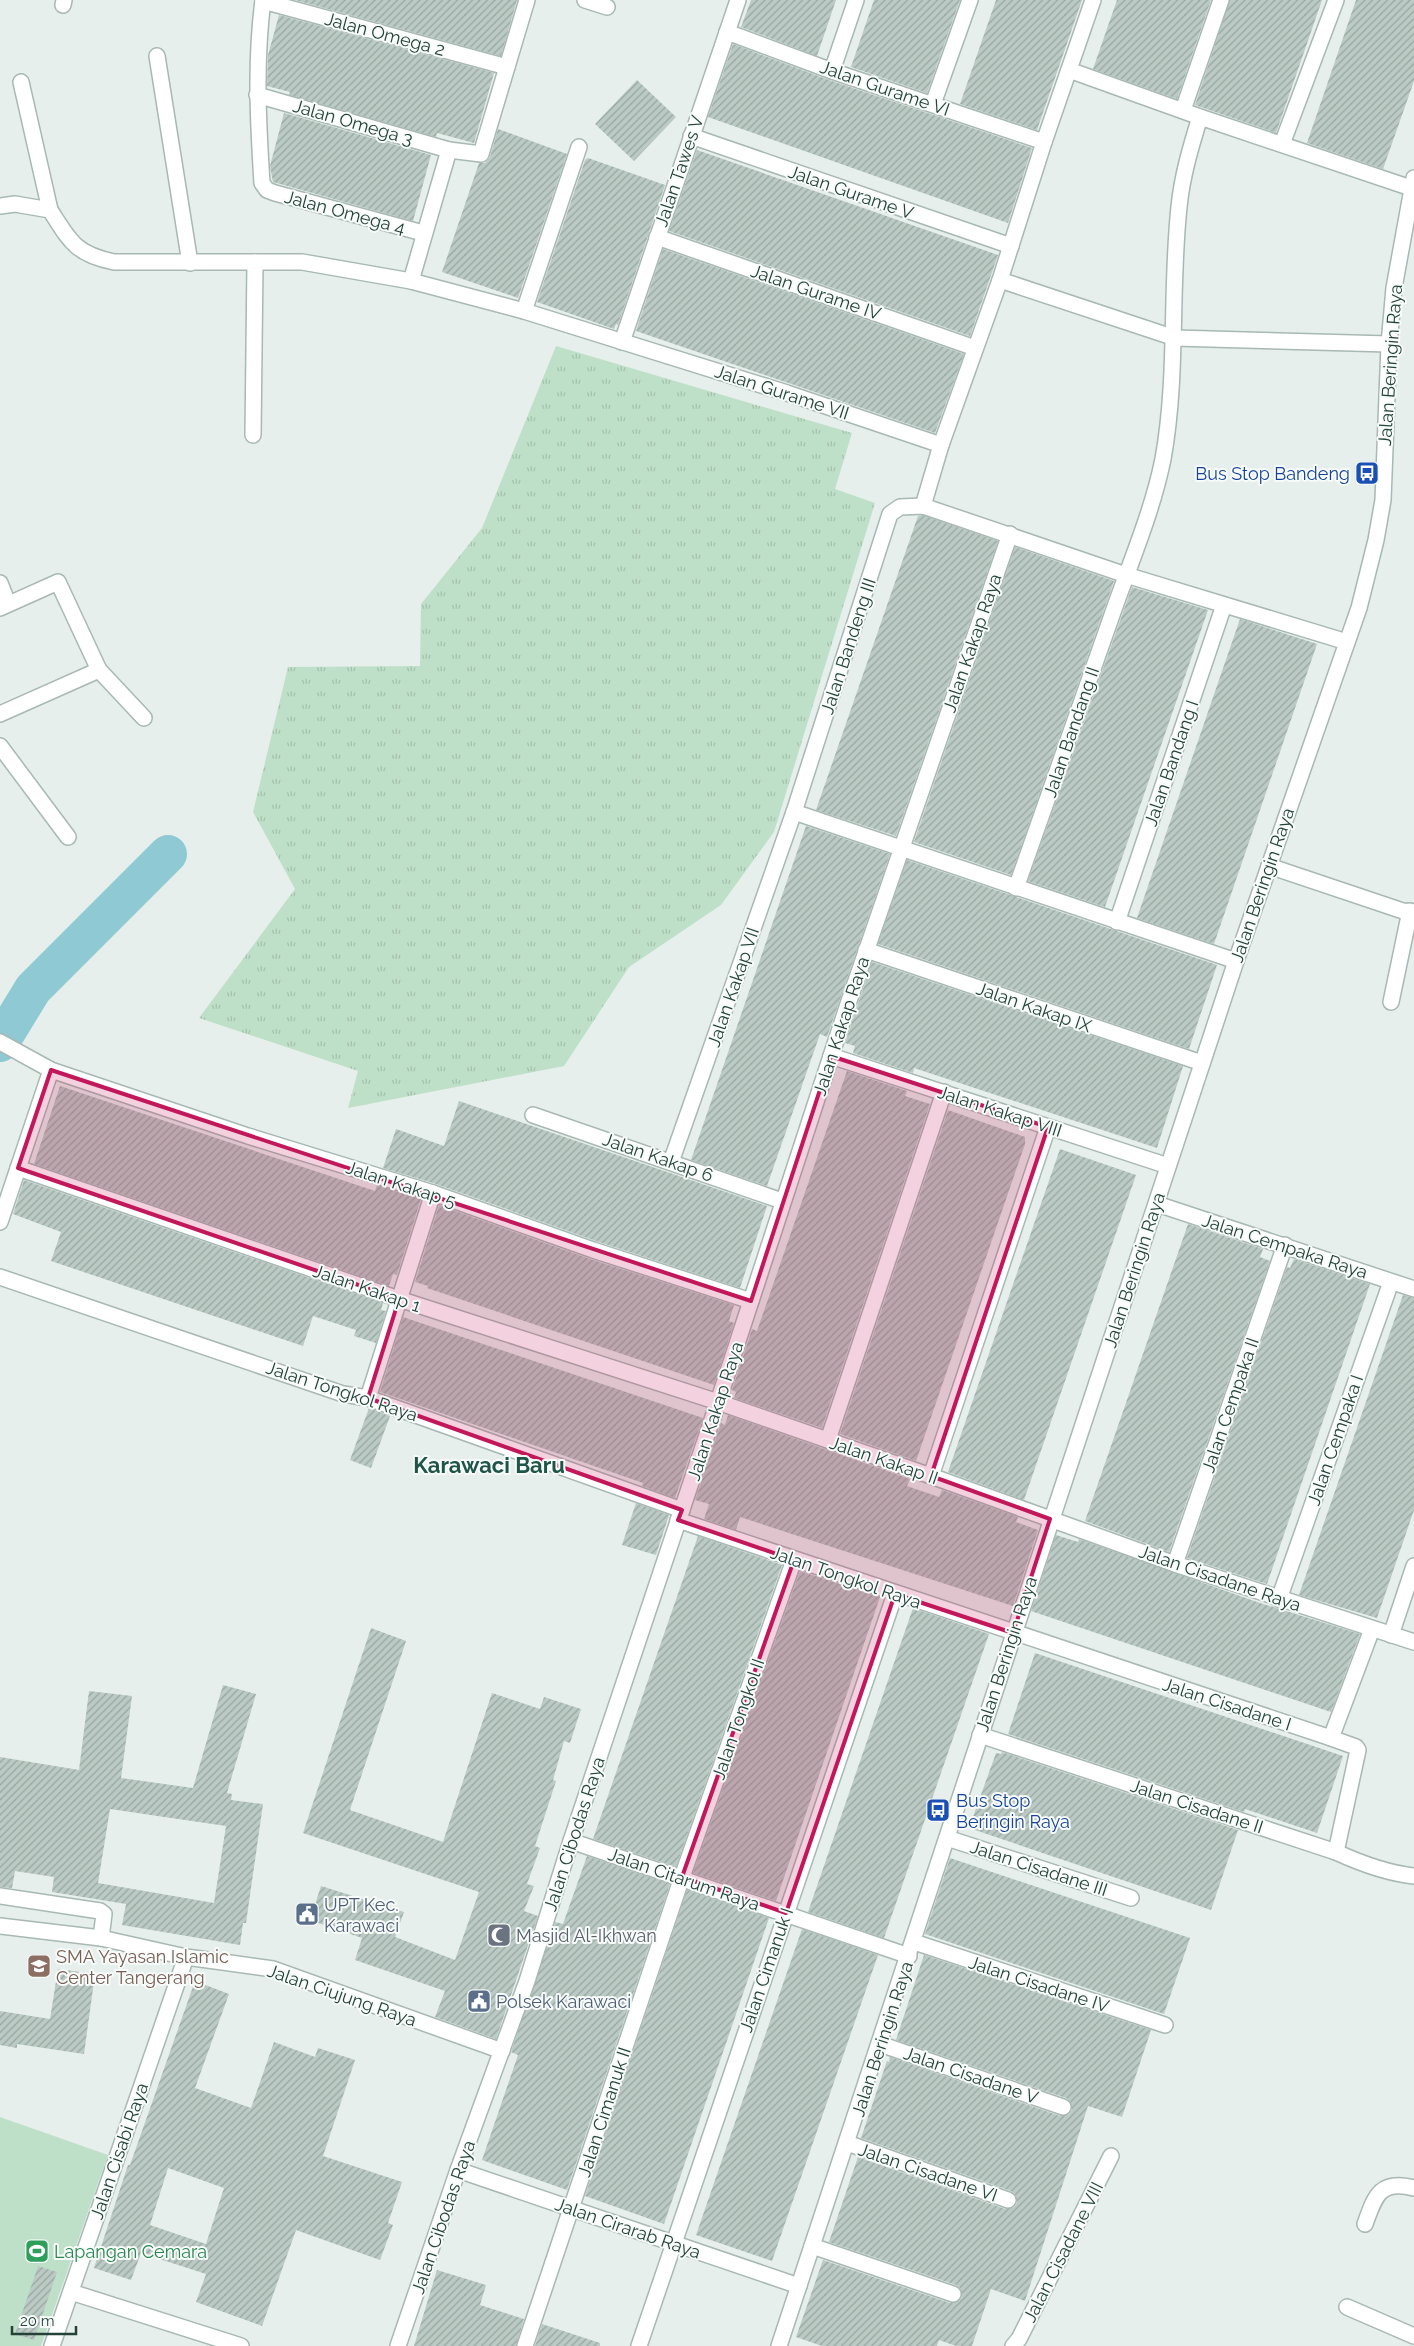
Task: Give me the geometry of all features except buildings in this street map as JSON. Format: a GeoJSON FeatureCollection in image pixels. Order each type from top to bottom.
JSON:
{"type":"FeatureCollection","features":[{"type":"Feature","properties":{"kind":"street"},"geometry":{"type":"LineString","coordinates":[[256,95],[257,49],[263,0]]}},
{"type":"Feature","properties":{"kind":"street","name":"Jalan Omega 2"},"geometry":{"type":"LineString","coordinates":[[263,0],[507,67]]}},
{"type":"Feature","properties":{"kind":"street"},"geometry":{"type":"LineString","coordinates":[[507,67],[528,0]]}},
{"type":"Feature","properties":{"kind":"street"},"geometry":{"type":"LineString","coordinates":[[585,0],[607,7]]}},
{"type":"Feature","properties":{"kind":"street","name":"Jalan Tawes V"},"geometry":{"type":"LineString","coordinates":[[622,342],[738,0]]}},
{"type":"Feature","properties":{"kind":"street"},"geometry":{"type":"LineString","coordinates":[[832,71],[856,0]]}},
{"type":"Feature","properties":{"kind":"street"},"geometry":{"type":"LineString","coordinates":[[933,104],[970,0]]}},
{"type":"Feature","properties":{"kind":"street"},"geometry":{"type":"LineString","coordinates":[[1093,0],[1044,142],[1000,280],[941,445],[923,506],[1126,575],[1347,642]]}},
{"type":"Feature","properties":{"kind":"street"},"geometry":{"type":"LineString","coordinates":[[1183,110],[1221,0]]}},
{"type":"Feature","properties":{"kind":"street"},"geometry":{"type":"LineString","coordinates":[[1282,144],[1336,0]]}},
{"type":"Feature","properties":{"kind":"street","name":"Jalan Gurame VI"},"geometry":{"type":"LineString","coordinates":[[727,32],[832,71],[1044,142]]}},
{"type":"Feature","properties":{"kind":"street"},"geometry":{"type":"LineString","coordinates":[[157,56],[190,263]]}},
{"type":"Feature","properties":{"kind":"street","name":"Jalan Omega 3"},"geometry":{"type":"LineString","coordinates":[[256,95],[449,150],[481,154],[507,67]]}},
{"type":"Feature","properties":{"kind":"street"},"geometry":{"type":"LineString","coordinates":[[1069,70],[1200,117],[1412,183]]}},
{"type":"Feature","properties":{"kind":"street"},"geometry":{"type":"LineString","coordinates":[[7,205],[50,210],[21,82]]}},
{"type":"Feature","properties":{"kind":"street","name":"Jalan Omega 4"},"geometry":{"type":"LineString","coordinates":[[256,95],[262,183],[267,190],[423,233]]}},
{"type":"Feature","properties":{"kind":"street","name":"Jalan Bandang II"},"geometry":{"type":"LineString","coordinates":[[1016,888],[1149,514],[1158,483],[1163,456],[1175,338],[1179,204],[1189,150],[1200,117]]}},
{"type":"Feature","properties":{"kind":"street","name":"Jalan Gurame V"},"geometry":{"type":"LineString","coordinates":[[691,136],[1011,246]]}},
{"type":"Feature","properties":{"kind":"street"},"geometry":{"type":"LineString","coordinates":[[524,311],[578,147]]}},
{"type":"Feature","properties":{"kind":"street"},"geometry":{"type":"LineString","coordinates":[[411,281],[423,233],[449,150]]}},
{"type":"Feature","properties":{"kind":"street","name":"Jalan Beringin Raya"},"geometry":{"type":"LineString","coordinates":[[779,2346],[880,2044],[1050,1518],[1157,1204],[1202,1063],[1360,608],[1380,517],[1389,344],[1394,288],[1412,183]]}},
{"type":"Feature","properties":{"kind":"street","name":"Jalan Gurame VII"},"geometry":{"type":"LineString","coordinates":[[50,210],[74,246],[98,259],[133,264],[302,262],[411,281],[524,311],[941,445]]}},
{"type":"Feature","properties":{"kind":"street","name":"Jalan Gurame IV"},"geometry":{"type":"LineString","coordinates":[[657,237],[975,348]]}},
{"type":"Feature","properties":{"kind":"street"},"geometry":{"type":"LineString","coordinates":[[253,435],[255,262]]}},
{"type":"Feature","properties":{"kind":"street"},"geometry":{"type":"LineString","coordinates":[[1000,280],[1175,338],[1389,344]]}},
{"type":"Feature","properties":{"kind":"street","name":"Jalan Bandeng III"},"geometry":{"type":"LineString","coordinates":[[794,812],[890,514],[900,507],[923,506]]}},
{"type":"Feature","properties":{"kind":"street","name":"Jalan Kakap Raya"},"geometry":{"type":"LineString","coordinates":[[680,1515],[866,950],[1010,534]]}},
{"type":"Feature","properties":{"kind":"street"},"geometry":{"type":"LineString","coordinates":[[0,583],[4,606],[58,582],[100,670],[144,718]]}},
{"type":"Feature","properties":{"kind":"street","name":"Jalan Bandang I"},"geometry":{"type":"LineString","coordinates":[[1118,922],[1224,604]]}},
{"type":"Feature","properties":{"kind":"street"},"geometry":{"type":"LineString","coordinates":[[0,714],[100,670]]}},
{"type":"Feature","properties":{"kind":"street"},"geometry":{"type":"LineString","coordinates":[[0,746],[68,837]]}},
{"type":"Feature","properties":{"kind":"street"},"geometry":{"type":"LineString","coordinates":[[794,812],[1236,962]]}},
{"type":"Feature","properties":{"kind":"street","name":"Jalan Kakap VII"},"geometry":{"type":"LineString","coordinates":[[672,1162],[794,812]]}},
{"type":"Feature","properties":{"kind":"street"},"geometry":{"type":"LineString","coordinates":[[1269,866],[1412,912],[1391,1002]]}},
{"type":"Feature","properties":{"kind":"street","name":"Jalan Kakap IX"},"geometry":{"type":"LineString","coordinates":[[866,950],[1202,1063]]}},
{"type":"Feature","properties":{"kind":"street","name":"Jalan Kakap 5"},"geometry":{"type":"LineString","coordinates":[[6,1044],[51,1070],[248,1136],[433,1193],[593,1250],[751,1301]]}},
{"type":"Feature","properties":{"kind":"street","name":"Jalan Kakap VIII"},"geometry":{"type":"LineString","coordinates":[[831,1056],[1168,1166]]}},
{"type":"Feature","properties":{"kind":"street"},"geometry":{"type":"LineString","coordinates":[[0,1222],[51,1070]]}},
{"type":"Feature","properties":{"kind":"street"},"geometry":{"type":"LineString","coordinates":[[828,1440],[944,1092]]}},
{"type":"Feature","properties":{"kind":"street","name":"Jalan Kakap 6"},"geometry":{"type":"LineString","coordinates":[[533,1115],[782,1201]]}},
{"type":"Feature","properties":{"kind":"street"},"geometry":{"type":"LineString","coordinates":[[932,1476],[1048,1127]]}},
{"type":"Feature","properties":{"kind":"street","name":"Jalan Kakap 1"},"geometry":{"type":"LineString","coordinates":[[18,1168],[399,1299],[718,1402]]}},
{"type":"Feature","properties":{"kind":"street"},"geometry":{"type":"LineString","coordinates":[[368,1398],[415,1243],[433,1193]]}},
{"type":"Feature","properties":{"kind":"street","name":"Jalan Cempaka Raya"},"geometry":{"type":"LineString","coordinates":[[1157,1204],[1414,1289]]}},
{"type":"Feature","properties":{"kind":"street","name":"Jalan Cempaka II"},"geometry":{"type":"LineString","coordinates":[[1175,1564],[1285,1245]]}},
{"type":"Feature","properties":{"kind":"street","name":"Jalan Tongkol Raya"},"geometry":{"type":"LineString","coordinates":[[0,1277],[343,1394],[368,1398],[680,1515],[794,1560],[1013,1633]]}},
{"type":"Feature","properties":{"kind":"street","name":"Jalan Cempaka I"},"geometry":{"type":"LineString","coordinates":[[1279,1599],[1391,1282]]}},
{"type":"Feature","properties":{"kind":"street","name":"Jalan Kakap II"},"geometry":{"type":"LineString","coordinates":[[718,1402],[1050,1518]]}},
{"type":"Feature","properties":{"kind":"street","name":"Jalan Cibodas Raya"},"geometry":{"type":"LineString","coordinates":[[398,2346],[458,2170],[527,1981],[571,1841],[680,1515]]}},
{"type":"Feature","properties":{"kind":"street","name":"Jalan Cisadane Raya"},"geometry":{"type":"LineString","coordinates":[[1050,1518],[1175,1564],[1414,1642]]}},
{"type":"Feature","properties":{"kind":"street","name":"Jalan Tongkol II"},"geometry":{"type":"LineString","coordinates":[[682,1877],[794,1560]]}},
{"type":"Feature","properties":{"kind":"street"},"geometry":{"type":"LineString","coordinates":[[1391,1635],[1414,1566]]}},
{"type":"Feature","properties":{"kind":"street","name":"Jalan Cimanuk I"},"geometry":{"type":"LineString","coordinates":[[639,2346],[895,1594]]}},
{"type":"Feature","properties":{"kind":"street"},"geometry":{"type":"LineString","coordinates":[[1331,1738],[1372,1629]]}},
{"type":"Feature","properties":{"kind":"street","name":"Jalan Cisadane I"},"geometry":{"type":"LineString","coordinates":[[1013,1633],[1356,1747],[1358,1750],[1336,1852]]}},
{"type":"Feature","properties":{"kind":"street","name":"Jalan Cisadane II"},"geometry":{"type":"LineString","coordinates":[[980,1734],[1336,1852],[1380,1870],[1414,1876]]}},
{"type":"Feature","properties":{"kind":"street","name":"Jalan Cisadane III"},"geometry":{"type":"LineString","coordinates":[[947,1838],[1131,1898]]}},
{"type":"Feature","properties":{"kind":"street","name":"Jalan Citarum Raya"},"geometry":{"type":"LineString","coordinates":[[571,1841],[786,1913],[911,1949]]}},
{"type":"Feature","properties":{"kind":"street","name":"Jalan Cimanuk II"},"geometry":{"type":"LineString","coordinates":[[526,2346],[682,1877]]}},
{"type":"Feature","properties":{"kind":"street"},"geometry":{"type":"LineString","coordinates":[[0,1896],[100,1911],[104,1914],[101,1938]]}},
{"type":"Feature","properties":{"kind":"street","name":"Jalan Ciujung Raya"},"geometry":{"type":"LineString","coordinates":[[0,1926],[101,1938],[186,1957],[273,1969],[502,2051]]}},
{"type":"Feature","properties":{"kind":"street","name":"Jalan Cisadane IV"},"geometry":{"type":"LineString","coordinates":[[911,1949],[1165,2025]]}},
{"type":"Feature","properties":{"kind":"street","name":"Jalan Cisabi Raya"},"geometry":{"type":"LineString","coordinates":[[52,2346],[186,1957]]}},
{"type":"Feature","properties":{"kind":"street","name":"Jalan Cisadane V"},"geometry":{"type":"LineString","coordinates":[[880,2044],[1063,2107]]}},
{"type":"Feature","properties":{"kind":"street","name":"Jalan Cisadane VI"},"geometry":{"type":"LineString","coordinates":[[847,2143],[1008,2200]]}},
{"type":"Feature","properties":{"kind":"street","name":"Jalan Cisadane VIII"},"geometry":{"type":"LineString","coordinates":[[1013,2346],[1019,2339],[1112,2156]]}},
{"type":"Feature","properties":{"kind":"street","name":"Jalan Cirarab Raya"},"geometry":{"type":"LineString","coordinates":[[458,2170],[799,2286]]}},
{"type":"Feature","properties":{"kind":"street"},"geometry":{"type":"LineString","coordinates":[[1365,2224],[1374,2198],[1384,2188],[1400,2184],[1414,2188]]}},
{"type":"Feature","properties":{"kind":"street"},"geometry":{"type":"LineString","coordinates":[[812,2246],[953,2294]]}},
{"type":"Feature","properties":{"kind":"street"},"geometry":{"type":"LineString","coordinates":[[71,2292],[241,2346]]}},
{"type":"Feature","properties":{"kind":"street"},"geometry":{"type":"LineString","coordinates":[[1347,2307],[1414,2336]]}},
{"type":"Feature","properties":{"kind":"highlighted area"},"geometry":{"type":"Polygon","coordinates":[[[831,1056],[1048,1127],[931,1476],[1050,1519],[1013,1633],[895,1594],[786,1913],[682,1877],[794,1560],[678,1520],[682,1510],[368,1398],[399,1299],[18,1168],[51,1070],[751,1301],[831,1056]]]}},
{"type":"Feature","properties":{"kind":"green space"},"geometry":{"type":"Polygon","coordinates":[[[556,346],[852,433],[835,489],[875,503],[774,832],[721,905],[629,967],[564,1066],[348,1108],[358,1071],[199,1018],[295,889],[253,812],[288,667],[420,666],[421,604],[482,528],[556,346]]]}},
{"type":"Feature","properties":{"kind":"green space","name":"Lapangan Cemara"},"geometry":{"type":"Polygon","coordinates":[[[0,2117],[108,2155],[41,2346],[0,2346],[0,2117]]]}},
{"type":"Feature","properties":{"kind":"waterway"},"geometry":{"type":"LineString","coordinates":[[0,1043],[33,989],[168,854]]}},
{"type":"Feature","properties":{"kind":"place","name":"Bus Stop Bandeng"},"geometry":{"type":"Point","coordinates":[1367,473]}},
{"type":"Feature","properties":{"kind":"place","name":"Bus Stop Beringin Raya"},"geometry":{"type":"Point","coordinates":[938,1810]}},
{"type":"Feature","properties":{"kind":"place","name":"UPT Kec. Karawaci"},"geometry":{"type":"Point","coordinates":[307,1914]}},
{"type":"Feature","properties":{"kind":"place","name":"Masjid Al-Ikhwan"},"geometry":{"type":"Point","coordinates":[499,1935]}},
{"type":"Feature","properties":{"kind":"place","name":"SMA Yayasan Islamic Center Tangerang"},"geometry":{"type":"Point","coordinates":[39,1966]}},
{"type":"Feature","properties":{"kind":"place","name":"Polsek Karawaci"},"geometry":{"type":"Point","coordinates":[479,2001]}},
{"type":"Feature","properties":{"kind":"place","name":"Lapangan Cemara"},"geometry":{"type":"Point","coordinates":[37,2251]}},
{"type":"Feature","properties":{"kind":"district","name":"Karawaci Baru"},"geometry":{"type":"Point","coordinates":[489,1465]}}]}
